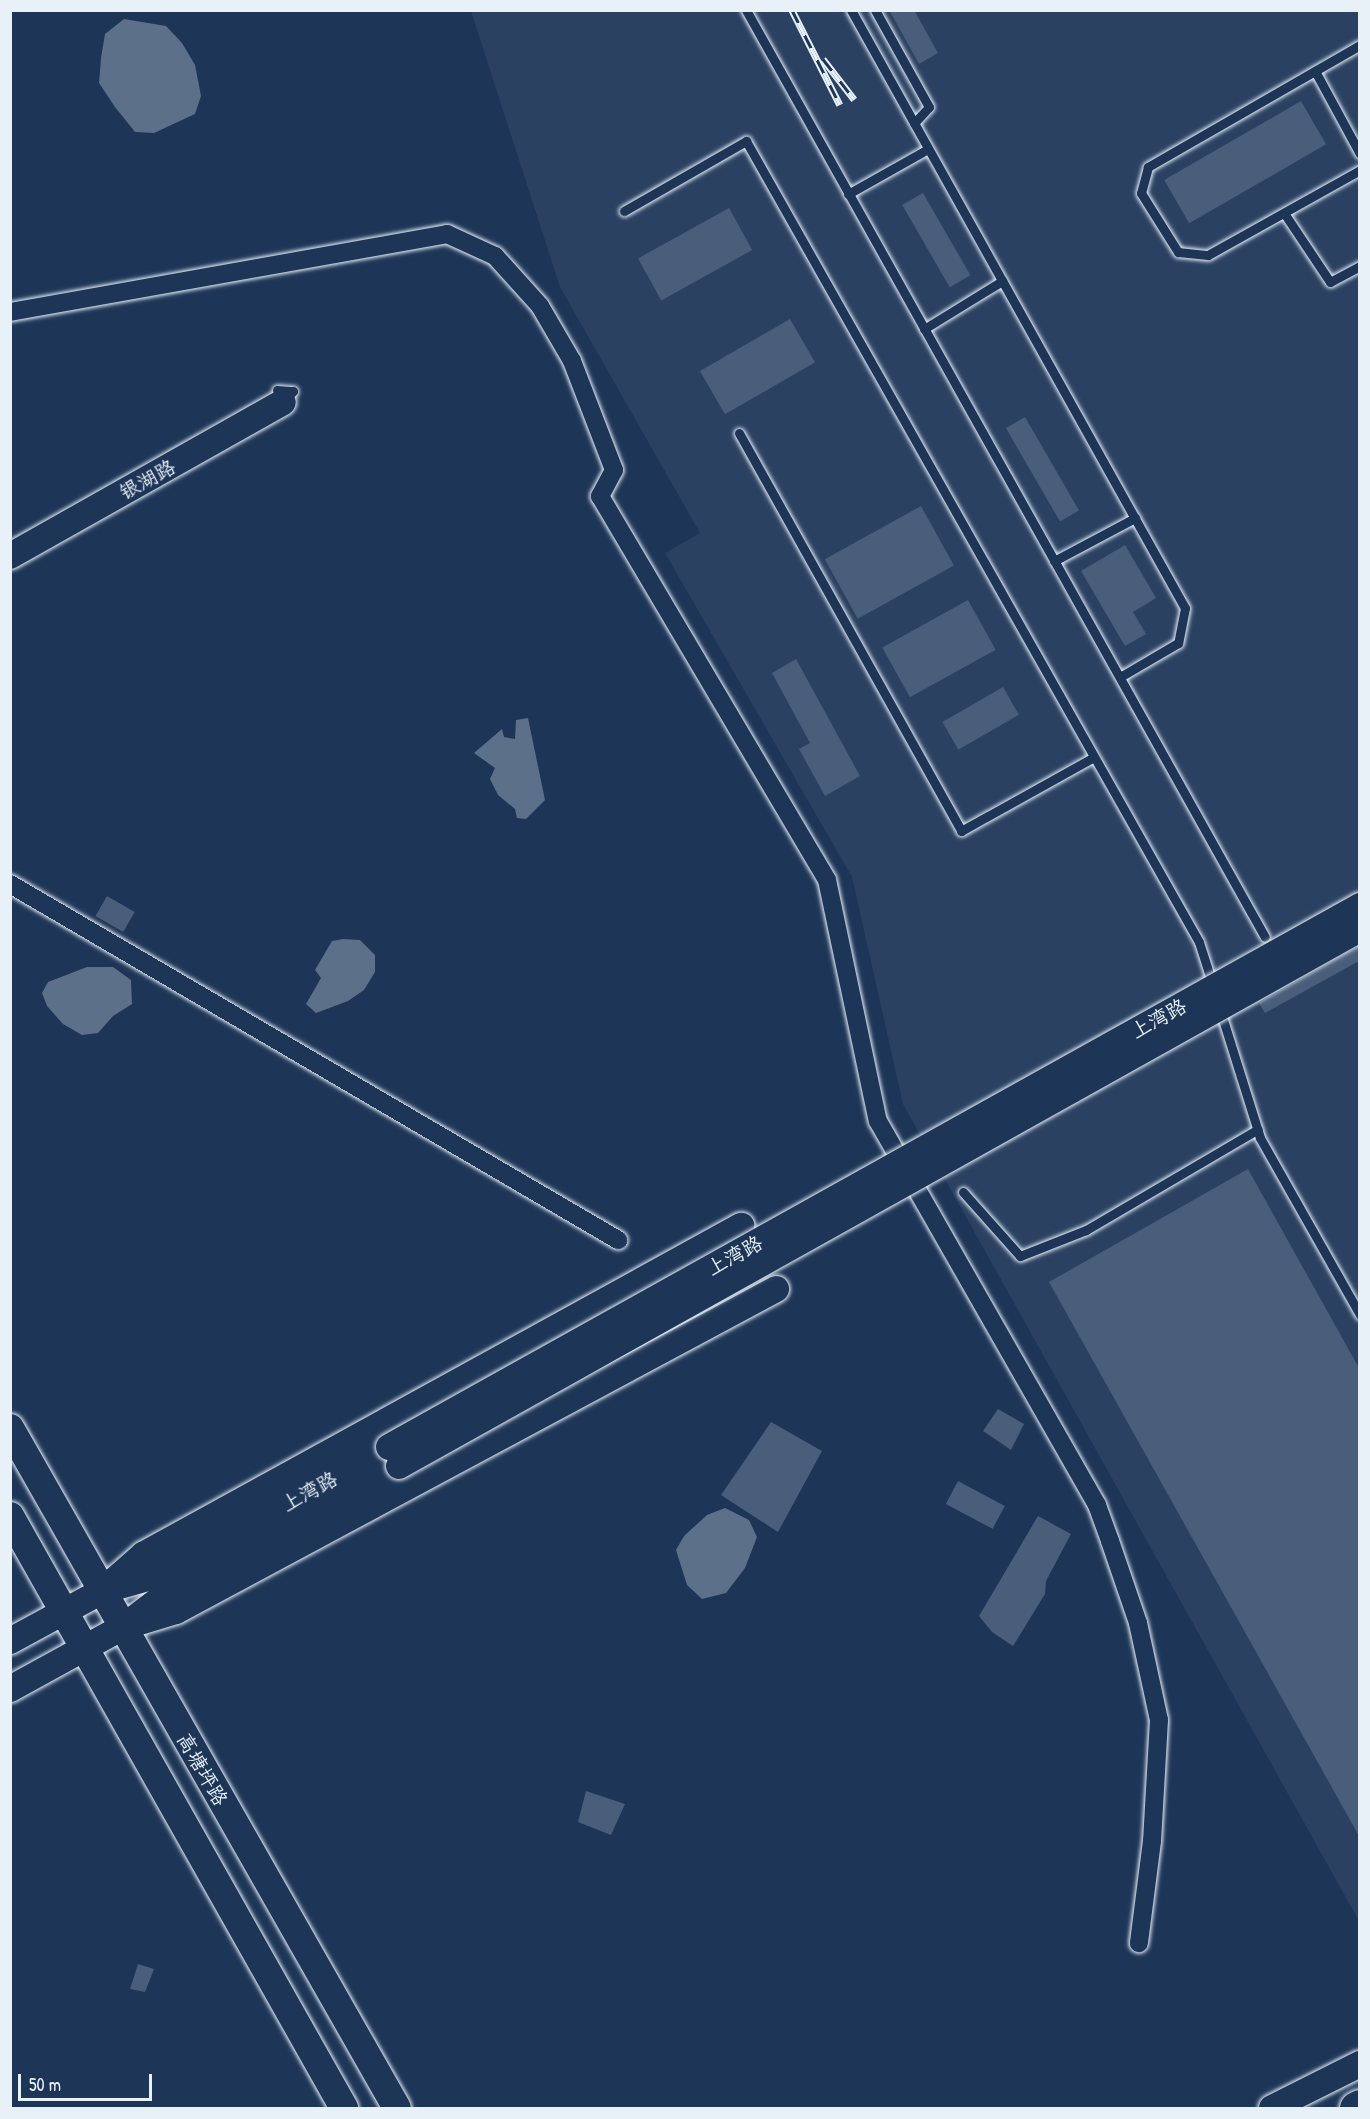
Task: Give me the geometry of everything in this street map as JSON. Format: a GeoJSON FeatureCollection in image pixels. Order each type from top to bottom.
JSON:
{"type":"FeatureCollection","features":[{"type":"Feature","properties":{"kind":"main road","name":"银湖路"},"geometry":{"type":"LineString","coordinates":[[10,540],[280,396],[10,556]]}},
{"type":"Feature","properties":{"kind":"main road","name":"上湾路"},"geometry":{"type":"LineString","coordinates":[[10,1689],[123,1627],[165,1595],[394,1456],[1359,906]]}},
{"type":"Feature","properties":{"kind":"main road","name":"上湾路"},"geometry":{"type":"LineString","coordinates":[[102,1591],[154,1576],[394,1456],[1359,929]]}},
{"type":"Feature","properties":{"kind":"main road","name":"上湾路"},"geometry":{"type":"LineString","coordinates":[[10,1641],[102,1591],[144,1555],[741,1226]]}},
{"type":"Feature","properties":{"kind":"main road","name":"上湾路"},"geometry":{"type":"LineString","coordinates":[[123,1627],[176,1611],[776,1280]]}},
{"type":"Feature","properties":{"kind":"main road","name":"高塘坪路"},"geometry":{"type":"LineString","coordinates":[[10,1428],[396,2109]]}},
{"type":"Feature","properties":{"kind":"main road"},"geometry":{"type":"LineString","coordinates":[[10,1516],[344,2109]]}},
{"type":"Feature","properties":{"kind":"main road"},"geometry":{"type":"LineString","coordinates":[[1272,2109],[1359,2064]]}},
{"type":"Feature","properties":{"kind":"street"},"geometry":{"type":"LineString","coordinates":[[10,312],[447,234],[495,256],[540,306],[572,361],[614,470],[600,496],[827,880],[878,1121],[1097,1505],[1138,1623],[1159,1720],[1152,1841],[1139,1943]]}},
{"type":"Feature","properties":{"kind":"street"},"geometry":{"type":"LineString","coordinates":[[10,884],[618,1240]]}},
{"type":"Feature","properties":{"kind":"lane"},"geometry":{"type":"LineString","coordinates":[[746,10],[1265,937]]}},
{"type":"Feature","properties":{"kind":"lane"},"geometry":{"type":"LineString","coordinates":[[851,10],[1185,608],[1178,643],[1120,677]]}},
{"type":"Feature","properties":{"kind":"lane"},"geometry":{"type":"LineString","coordinates":[[875,10],[929,107],[914,123]]}},
{"type":"Feature","properties":{"kind":"lane"},"geometry":{"type":"LineString","coordinates":[[1359,45],[1148,167],[1142,193],[1178,252],[1208,255],[1359,170]]}},
{"type":"Feature","properties":{"kind":"lane"},"geometry":{"type":"LineString","coordinates":[[1315,71],[1359,154]]}},
{"type":"Feature","properties":{"kind":"lane"},"geometry":{"type":"LineString","coordinates":[[624,211],[746,141],[1199,942],[1258,1129],[1359,1315]]}},
{"type":"Feature","properties":{"kind":"lane"},"geometry":{"type":"LineString","coordinates":[[848,194],[928,149]]}},
{"type":"Feature","properties":{"kind":"lane"},"geometry":{"type":"LineString","coordinates":[[1284,213],[1330,282],[1359,266]]}},
{"type":"Feature","properties":{"kind":"lane"},"geometry":{"type":"LineString","coordinates":[[924,329],[1002,281]]}},
{"type":"Feature","properties":{"kind":"lane"},"geometry":{"type":"LineString","coordinates":[[739,433],[961,831],[1094,757]]}},
{"type":"Feature","properties":{"kind":"lane"},"geometry":{"type":"LineString","coordinates":[[1054,561],[1135,518]]}},
{"type":"Feature","properties":{"kind":"lane"},"geometry":{"type":"LineString","coordinates":[[963,1192],[1020,1256],[1086,1230],[1258,1129]]}},
{"type":"Feature","properties":{"kind":"lane"},"geometry":{"type":"LineString","coordinates":[[741,1226],[751,1229],[776,1280]]}},
{"type":"Feature","properties":{"kind":"shaded area"},"geometry":{"type":"Polygon","coordinates":[[[471,11],[1359,11],[1359,1921],[903,1104],[852,877],[665,553],[700,533],[560,287],[471,11]]]}},
{"type":"Feature","properties":{"kind":"shaded area"},"geometry":{"type":"Polygon","coordinates":[[[124,19],[166,26],[182,43],[195,65],[201,96],[195,114],[154,133],[135,132],[115,107],[99,83],[101,58],[105,34],[124,19]]]}},
{"type":"Feature","properties":{"kind":"shaded area"},"geometry":{"type":"Polygon","coordinates":[[[528,718],[545,800],[526,819],[517,818],[515,809],[498,795],[490,779],[495,768],[474,753],[502,729],[504,737],[515,739],[516,720],[528,718]]]}},
{"type":"Feature","properties":{"kind":"shaded area"},"geometry":{"type":"Polygon","coordinates":[[[360,940],[375,955],[375,972],[364,990],[348,1001],[316,1013],[306,1004],[321,978],[315,970],[332,941],[360,940]]]}},
{"type":"Feature","properties":{"kind":"shaded area"},"geometry":{"type":"Polygon","coordinates":[[[87,967],[113,967],[131,980],[132,1004],[113,1016],[98,1033],[82,1035],[63,1024],[47,1006],[42,993],[48,982],[87,967]]]}},
{"type":"Feature","properties":{"kind":"shaded area"},"geometry":{"type":"Polygon","coordinates":[[[725,1508],[749,1520],[757,1537],[745,1568],[726,1593],[702,1599],[687,1585],[676,1550],[684,1536],[707,1515],[725,1508]]]}},
{"type":"Feature","properties":{"kind":"building"},"geometry":{"type":"Polygon","coordinates":[[[889,10],[914,10],[938,53],[919,64],[889,10]]]}},
{"type":"Feature","properties":{"kind":"building"},"geometry":{"type":"Polygon","coordinates":[[[1301,101],[1326,144],[1189,223],[1164,180],[1301,101]]]}},
{"type":"Feature","properties":{"kind":"building"},"geometry":{"type":"Polygon","coordinates":[[[923,193],[970,275],[950,287],[902,205],[923,193]]]}},
{"type":"Feature","properties":{"kind":"building"},"geometry":{"type":"Polygon","coordinates":[[[729,208],[752,250],[661,300],[638,258],[729,208]]]}},
{"type":"Feature","properties":{"kind":"building"},"geometry":{"type":"Polygon","coordinates":[[[790,319],[815,362],[725,414],[700,371],[790,319]]]}},
{"type":"Feature","properties":{"kind":"building"},"geometry":{"type":"Polygon","coordinates":[[[1025,417],[1079,511],[1060,522],[1006,428],[1025,417]]]}},
{"type":"Feature","properties":{"kind":"building"},"geometry":{"type":"Polygon","coordinates":[[[921,506],[954,565],[858,619],[825,559],[921,506]]]}},
{"type":"Feature","properties":{"kind":"building"},"geometry":{"type":"Polygon","coordinates":[[[1125,545],[1156,598],[1133,612],[1146,634],[1125,646],[1081,571],[1125,545]]]}},
{"type":"Feature","properties":{"kind":"building"},"geometry":{"type":"Polygon","coordinates":[[[968,600],[996,650],[910,697],[882,648],[968,600]]]}},
{"type":"Feature","properties":{"kind":"building"},"geometry":{"type":"Polygon","coordinates":[[[796,659],[860,776],[825,796],[799,749],[810,743],[772,673],[796,659]]]}},
{"type":"Feature","properties":{"kind":"building"},"geometry":{"type":"Polygon","coordinates":[[[1003,687],[1019,715],[958,750],[942,722],[1003,687]]]}},
{"type":"Feature","properties":{"kind":"building"},"geometry":{"type":"Polygon","coordinates":[[[107,896],[135,912],[123,932],[96,916],[107,896]]]}},
{"type":"Feature","properties":{"kind":"building"},"geometry":{"type":"Polygon","coordinates":[[[1359,946],[1359,961],[1265,1013],[1259,1003],[1359,946]]]}},
{"type":"Feature","properties":{"kind":"building"},"geometry":{"type":"Polygon","coordinates":[[[1248,1169],[1359,1368],[1359,1836],[1049,1282],[1248,1169]]]}},
{"type":"Feature","properties":{"kind":"building"},"geometry":{"type":"Polygon","coordinates":[[[998,1409],[1024,1424],[1011,1450],[983,1431],[998,1409]]]}},
{"type":"Feature","properties":{"kind":"building"},"geometry":{"type":"Polygon","coordinates":[[[771,1422],[822,1451],[778,1532],[721,1495],[771,1422]]]}},
{"type":"Feature","properties":{"kind":"building"},"geometry":{"type":"Polygon","coordinates":[[[958,1481],[1005,1506],[993,1529],[946,1504],[958,1481]]]}},
{"type":"Feature","properties":{"kind":"building"},"geometry":{"type":"Polygon","coordinates":[[[1038,1516],[1071,1534],[1046,1581],[1045,1594],[1013,1646],[992,1632],[979,1616],[1038,1516]]]}},
{"type":"Feature","properties":{"kind":"building"},"geometry":{"type":"Polygon","coordinates":[[[586,1791],[625,1804],[611,1835],[578,1822],[586,1791]]]}},
{"type":"Feature","properties":{"kind":"building"},"geometry":{"type":"Polygon","coordinates":[[[138,1964],[154,1969],[145,1992],[130,1989],[138,1964]]]}},
{"type":"Feature","properties":{"kind":"railway"},"geometry":{"type":"LineString","coordinates":[[792,10],[840,105]]}},
{"type":"Feature","properties":{"kind":"railway"},"geometry":{"type":"LineString","coordinates":[[823,59],[854,99]]}}]}
